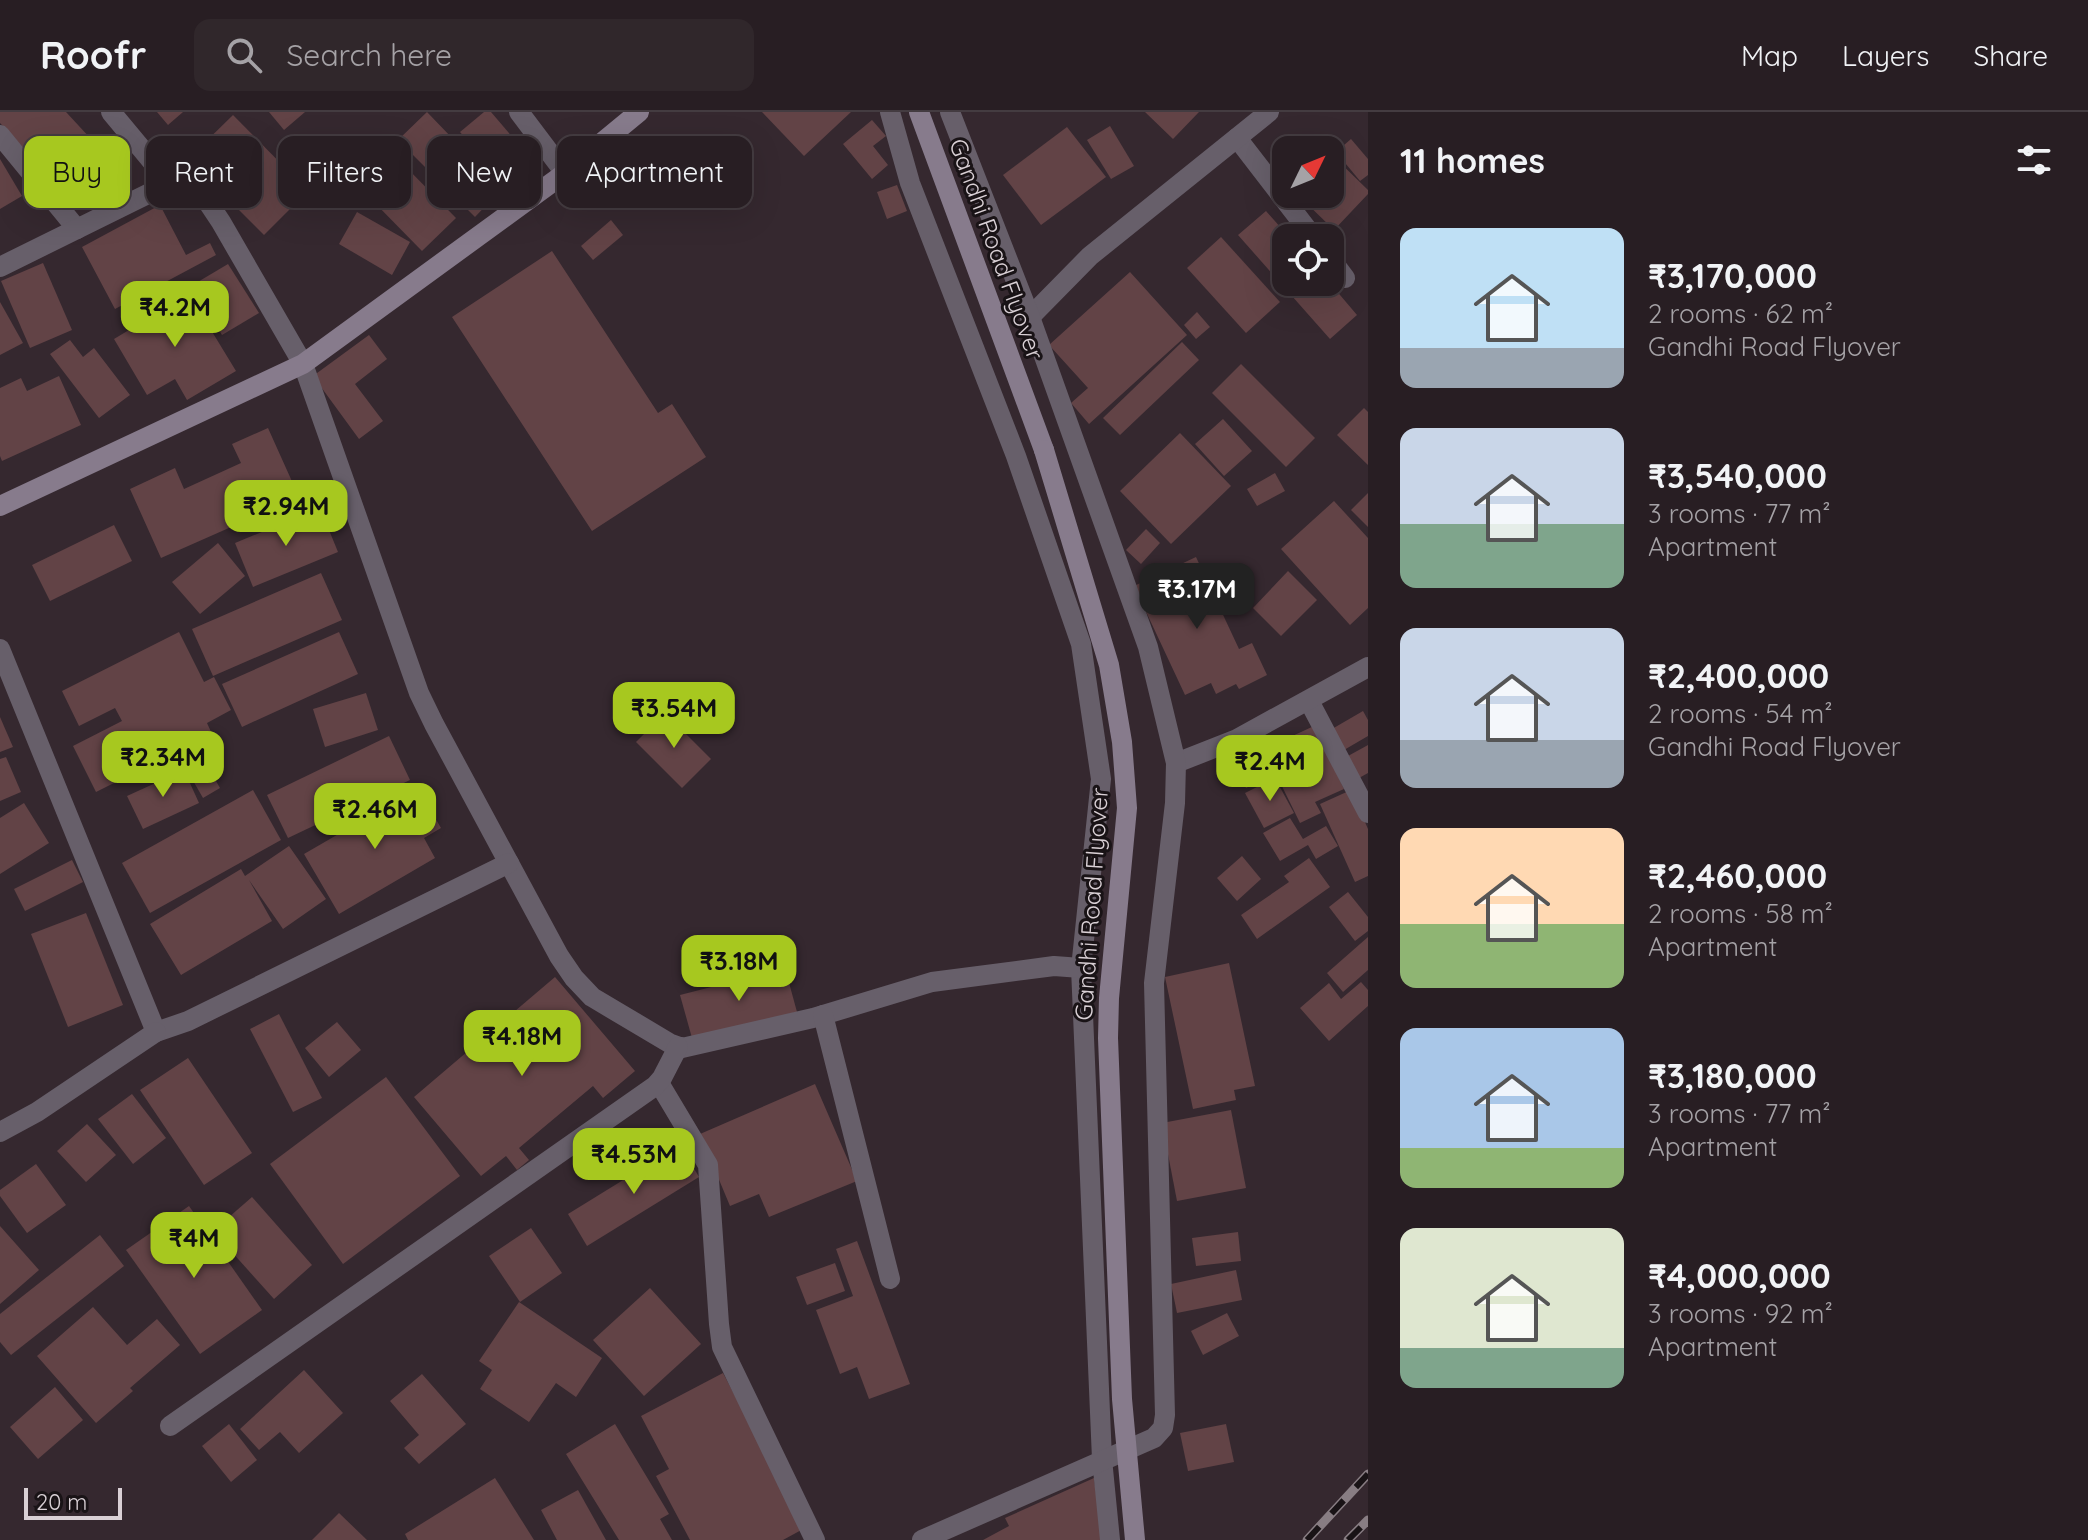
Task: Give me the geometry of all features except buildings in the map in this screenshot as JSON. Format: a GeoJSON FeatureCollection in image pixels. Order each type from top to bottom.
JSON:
{"type":"FeatureCollection","features":[{"type":"Feature","properties":{"kind":"main road"},"geometry":{"type":"LineString","coordinates":[[610,136],[639,112]]}},
{"type":"Feature","properties":{"kind":"main road","name":"Gandhi Road Flyover"},"geometry":{"type":"LineString","coordinates":[[919,112],[1044,450],[1109,665],[1122,742],[1127,808],[1108,1038],[1122,1399],[1135,1540]]}},
{"type":"Feature","properties":{"kind":"main road"},"geometry":{"type":"LineString","coordinates":[[0,506],[303,364],[557,179]]}},
{"type":"Feature","properties":{"kind":"street"},"geometry":{"type":"LineString","coordinates":[[111,112],[146,154]]}},
{"type":"Feature","properties":{"kind":"street"},"geometry":{"type":"LineString","coordinates":[[519,112],[557,162]]}},
{"type":"Feature","properties":{"kind":"street"},"geometry":{"type":"LineString","coordinates":[[890,112],[910,183],[1016,456],[1081,644],[1101,779],[1081,968],[1102,1459],[1110,1540]]}},
{"type":"Feature","properties":{"kind":"street"},"geometry":{"type":"LineString","coordinates":[[922,1540],[1154,1438],[1163,1428],[1165,1415],[1154,983],[1175,803],[1176,763],[1148,647],[1030,317],[950,112]]}},
{"type":"Feature","properties":{"kind":"street"},"geometry":{"type":"LineString","coordinates":[[1030,317],[1090,256],[1269,112]]}},
{"type":"Feature","properties":{"kind":"street"},"geometry":{"type":"LineString","coordinates":[[0,135],[77,229]]}},
{"type":"Feature","properties":{"kind":"street"},"geometry":{"type":"LineString","coordinates":[[1237,138],[1303,224]]}},
{"type":"Feature","properties":{"kind":"street"},"geometry":{"type":"LineString","coordinates":[[0,267],[146,195]]}},
{"type":"Feature","properties":{"kind":"street"},"geometry":{"type":"LineString","coordinates":[[212,208],[303,364],[419,693],[559,956],[592,997],[684,1048],[823,1015],[932,982],[1054,966],[1081,968]]}},
{"type":"Feature","properties":{"kind":"street"},"geometry":{"type":"LineString","coordinates":[[0,649],[156,1032]]}},
{"type":"Feature","properties":{"kind":"street"},"geometry":{"type":"LineString","coordinates":[[1176,763],[1237,739],[1368,667]]}},
{"type":"Feature","properties":{"kind":"street"},"geometry":{"type":"LineString","coordinates":[[1309,701],[1368,813]]}},
{"type":"Feature","properties":{"kind":"street"},"geometry":{"type":"LineString","coordinates":[[0,1132],[37,1112],[156,1032],[188,1021],[509,863]]}},
{"type":"Feature","properties":{"kind":"street"},"geometry":{"type":"LineString","coordinates":[[823,1015],[890,1279]]}},
{"type":"Feature","properties":{"kind":"street"},"geometry":{"type":"LineString","coordinates":[[170,1426],[659,1083],[678,1047]]}},
{"type":"Feature","properties":{"kind":"street"},"geometry":{"type":"LineString","coordinates":[[659,1083],[708,1165],[719,1324],[725,1354],[815,1540]]}},
{"type":"Feature","properties":{"kind":"railway"},"geometry":{"type":"LineString","coordinates":[[1307,1540],[1368,1474]]}},
{"type":"Feature","properties":{"kind":"railway"},"geometry":{"type":"LineString","coordinates":[[1348,1540],[1368,1520]]}}]}
